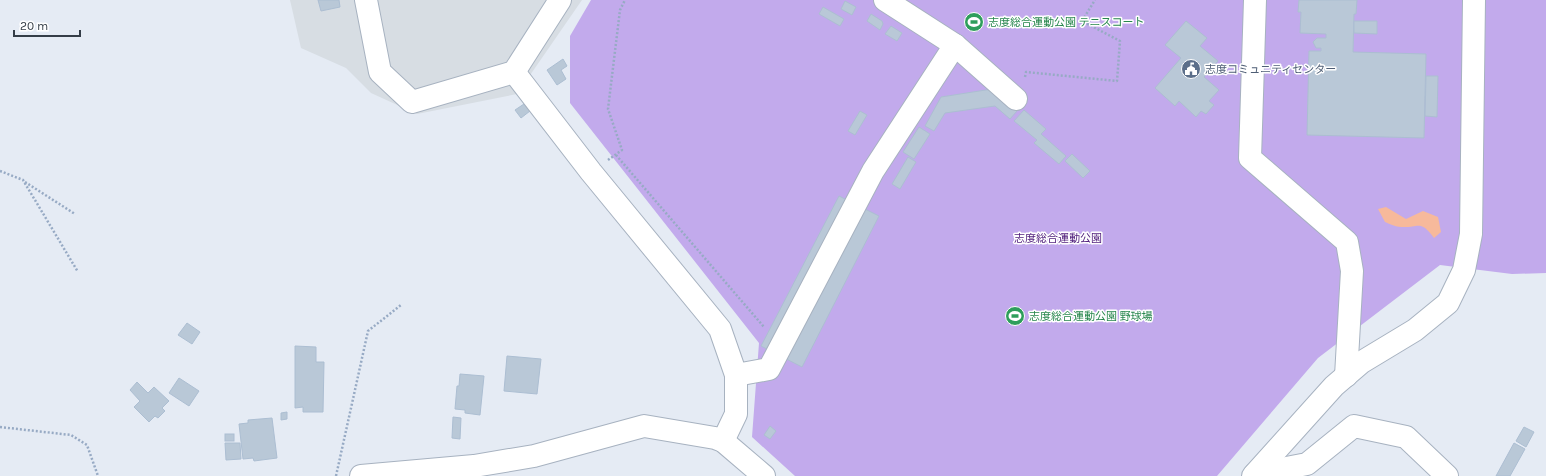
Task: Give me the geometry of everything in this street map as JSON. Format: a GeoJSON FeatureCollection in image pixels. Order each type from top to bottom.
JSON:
{"type":"FeatureCollection","features":[{"type":"Feature","properties":{"kind":"street"},"geometry":{"type":"LineString","coordinates":[[366,0],[380,72],[412,102],[514,72],[560,0]]}},
{"type":"Feature","properties":{"kind":"street"},"geometry":{"type":"LineString","coordinates":[[885,0],[956,45],[1016,99]]}},
{"type":"Feature","properties":{"kind":"street"},"geometry":{"type":"LineString","coordinates":[[1255,0],[1250,158],[1347,242],[1352,271],[1346,376]]}},
{"type":"Feature","properties":{"kind":"street"},"geometry":{"type":"LineString","coordinates":[[1254,475],[1334,386],[1362,362],[1415,330],[1448,303],[1464,270],[1472,234],[1474,0]]}},
{"type":"Feature","properties":{"kind":"street"},"geometry":{"type":"LineString","coordinates":[[736,375],[769,369],[873,171],[956,45]]}},
{"type":"Feature","properties":{"kind":"street"},"geometry":{"type":"LineString","coordinates":[[514,72],[591,172],[720,329],[736,375],[736,414],[723,441]]}},
{"type":"Feature","properties":{"kind":"street"},"geometry":{"type":"LineString","coordinates":[[361,476],[474,466],[534,456],[644,426],[715,438],[723,441],[764,476]]}},
{"type":"Feature","properties":{"kind":"street"},"geometry":{"type":"LineString","coordinates":[[1254,475],[1307,464],[1354,426],[1406,437],[1447,476]]}},
{"type":"Feature","properties":{"kind":"path"},"geometry":{"type":"LineString","coordinates":[[591,172],[622,150],[608,109],[620,10],[626,0]]}},
{"type":"Feature","properties":{"kind":"path"},"geometry":{"type":"LineString","coordinates":[[1016,99],[1025,80],[1026,72],[1117,81],[1120,41],[1082,21],[1095,0]]}},
{"type":"Feature","properties":{"kind":"path"},"geometry":{"type":"LineString","coordinates":[[616,154],[764,328]]}},
{"type":"Feature","properties":{"kind":"path"},"geometry":{"type":"LineString","coordinates":[[0,170],[23,180],[75,214]]}},
{"type":"Feature","properties":{"kind":"path"},"geometry":{"type":"LineString","coordinates":[[23,180],[78,272]]}},
{"type":"Feature","properties":{"kind":"path"},"geometry":{"type":"LineString","coordinates":[[336,476],[368,331],[402,305]]}},
{"type":"Feature","properties":{"kind":"path"},"geometry":{"type":"LineString","coordinates":[[0,427],[71,435],[87,445],[98,476]]}},
{"type":"Feature","properties":{"kind":"shaded area"},"geometry":{"type":"Polygon","coordinates":[[[290,0],[582,0],[517,94],[417,114],[371,93],[346,68],[301,48],[290,0]]]}},
{"type":"Feature","properties":{"kind":"shaded area"},"geometry":{"type":"Polygon","coordinates":[[[1386,207],[1406,219],[1423,211],[1438,217],[1441,232],[1434,238],[1422,226],[1399,227],[1385,222],[1378,209],[1386,207]]]}},
{"type":"Feature","properties":{"kind":"green space","name":"志度総合運動公園"},"geometry":{"type":"Polygon","coordinates":[[[591,0],[1546,0],[1546,273],[1512,274],[1440,265],[1318,358],[1217,476],[795,476],[752,437],[759,343],[570,103],[570,36],[591,0]]]}},
{"type":"Feature","properties":{"kind":"building"},"geometry":{"type":"Polygon","coordinates":[[[318,0],[339,0],[340,7],[321,11],[318,0]]]}},
{"type":"Feature","properties":{"kind":"building"},"geometry":{"type":"Polygon","coordinates":[[[1299,0],[1357,0],[1356,14],[1354,14],[1353,52],[1426,54],[1424,138],[1307,135],[1309,51],[1321,51],[1321,48],[1316,48],[1313,42],[1317,38],[1326,38],[1326,34],[1300,33],[1301,12],[1298,12],[1299,0]]]}},
{"type":"Feature","properties":{"kind":"building"},"geometry":{"type":"Polygon","coordinates":[[[845,1],[856,7],[852,15],[841,9],[845,1]]]}},
{"type":"Feature","properties":{"kind":"building"},"geometry":{"type":"Polygon","coordinates":[[[823,7],[844,19],[840,26],[819,14],[823,7]]]}},
{"type":"Feature","properties":{"kind":"building"},"geometry":{"type":"Polygon","coordinates":[[[871,14],[882,21],[883,24],[880,30],[867,21],[871,14]]]}},
{"type":"Feature","properties":{"kind":"building","name":"志度コミュニティセンター"},"geometry":{"type":"Polygon","coordinates":[[[1186,21],[1207,38],[1200,46],[1218,61],[1204,77],[1219,90],[1209,101],[1214,105],[1206,114],[1201,111],[1196,117],[1179,101],[1175,106],[1155,88],[1181,58],[1165,45],[1186,21]]]}},
{"type":"Feature","properties":{"kind":"building"},"geometry":{"type":"Polygon","coordinates":[[[1354,21],[1377,21],[1377,34],[1354,33],[1354,21]]]}},
{"type":"Feature","properties":{"kind":"building"},"geometry":{"type":"Polygon","coordinates":[[[891,26],[902,33],[897,41],[885,34],[891,26]]]}},
{"type":"Feature","properties":{"kind":"building"},"geometry":{"type":"Polygon","coordinates":[[[563,59],[567,66],[561,70],[566,79],[557,85],[547,70],[563,59]]]}},
{"type":"Feature","properties":{"kind":"building"},"geometry":{"type":"Polygon","coordinates":[[[1426,76],[1438,76],[1437,117],[1425,116],[1426,76]]]}},
{"type":"Feature","properties":{"kind":"building"},"geometry":{"type":"Polygon","coordinates":[[[992,89],[1017,111],[1010,119],[995,106],[945,113],[934,131],[925,126],[941,97],[992,89]]]}},
{"type":"Feature","properties":{"kind":"building"},"geometry":{"type":"Polygon","coordinates":[[[524,104],[530,111],[521,118],[515,110],[524,104]]]}},
{"type":"Feature","properties":{"kind":"building"},"geometry":{"type":"Polygon","coordinates":[[[1024,110],[1046,129],[1041,134],[1066,156],[1059,164],[1034,143],[1037,140],[1014,121],[1024,110]]]}},
{"type":"Feature","properties":{"kind":"building"},"geometry":{"type":"Polygon","coordinates":[[[860,111],[867,115],[855,135],[848,131],[860,111]]]}},
{"type":"Feature","properties":{"kind":"building"},"geometry":{"type":"Polygon","coordinates":[[[919,127],[930,134],[914,159],[903,152],[919,127]]]}},
{"type":"Feature","properties":{"kind":"building"},"geometry":{"type":"Polygon","coordinates":[[[1072,154],[1090,171],[1083,178],[1065,161],[1072,154]]]}},
{"type":"Feature","properties":{"kind":"building"},"geometry":{"type":"Polygon","coordinates":[[[908,157],[916,162],[900,189],[892,184],[908,157]]]}},
{"type":"Feature","properties":{"kind":"building"},"geometry":{"type":"Polygon","coordinates":[[[839,196],[879,216],[802,367],[761,346],[839,196]]]}},
{"type":"Feature","properties":{"kind":"building"},"geometry":{"type":"Polygon","coordinates":[[[187,323],[200,332],[192,344],[178,335],[187,323]]]}},
{"type":"Feature","properties":{"kind":"building"},"geometry":{"type":"Polygon","coordinates":[[[295,346],[316,347],[316,362],[324,362],[323,412],[303,412],[303,407],[295,408],[295,346]]]}},
{"type":"Feature","properties":{"kind":"building"},"geometry":{"type":"Polygon","coordinates":[[[507,356],[541,359],[537,394],[504,391],[507,356]]]}},
{"type":"Feature","properties":{"kind":"building"},"geometry":{"type":"Polygon","coordinates":[[[460,374],[484,376],[480,415],[465,413],[465,410],[455,409],[457,386],[459,386],[460,374]]]}},
{"type":"Feature","properties":{"kind":"building"},"geometry":{"type":"Polygon","coordinates":[[[179,378],[199,391],[189,406],[169,393],[179,378]]]}},
{"type":"Feature","properties":{"kind":"building"},"geometry":{"type":"Polygon","coordinates":[[[137,382],[148,393],[154,387],[169,401],[162,408],[165,411],[158,418],[155,416],[149,422],[134,407],[140,401],[130,390],[137,382]]]}},
{"type":"Feature","properties":{"kind":"building"},"geometry":{"type":"Polygon","coordinates":[[[287,412],[287,419],[281,420],[281,413],[287,412]]]}},
{"type":"Feature","properties":{"kind":"building"},"geometry":{"type":"Polygon","coordinates":[[[453,417],[461,418],[460,439],[452,438],[453,417]]]}},
{"type":"Feature","properties":{"kind":"building"},"geometry":{"type":"Polygon","coordinates":[[[272,418],[277,458],[254,461],[253,458],[243,459],[239,424],[248,423],[248,420],[272,418]]]}},
{"type":"Feature","properties":{"kind":"building"},"geometry":{"type":"Polygon","coordinates":[[[770,426],[776,431],[770,439],[764,435],[770,426]]]}},
{"type":"Feature","properties":{"kind":"building"},"geometry":{"type":"Polygon","coordinates":[[[1524,427],[1534,432],[1526,447],[1516,441],[1524,427]]]}},
{"type":"Feature","properties":{"kind":"building"},"geometry":{"type":"Polygon","coordinates":[[[225,434],[234,434],[234,441],[225,441],[225,434]]]}},
{"type":"Feature","properties":{"kind":"building"},"geometry":{"type":"Polygon","coordinates":[[[225,443],[240,443],[241,459],[226,460],[225,443]]]}},
{"type":"Feature","properties":{"kind":"building"},"geometry":{"type":"Polygon","coordinates":[[[1514,443],[1525,449],[1510,476],[1496,476],[1514,443]]]}},
{"type":"Feature","properties":{"kind":"place","name":"志度総合運動公園 テニスコート"},"geometry":{"type":"Point","coordinates":[974,22]}},
{"type":"Feature","properties":{"kind":"place","name":"志度コミュニティセンター"},"geometry":{"type":"Point","coordinates":[1191,69]}},
{"type":"Feature","properties":{"kind":"place","name":"志度総合運動公園 野球場"},"geometry":{"type":"Point","coordinates":[1015,316]}}]}
